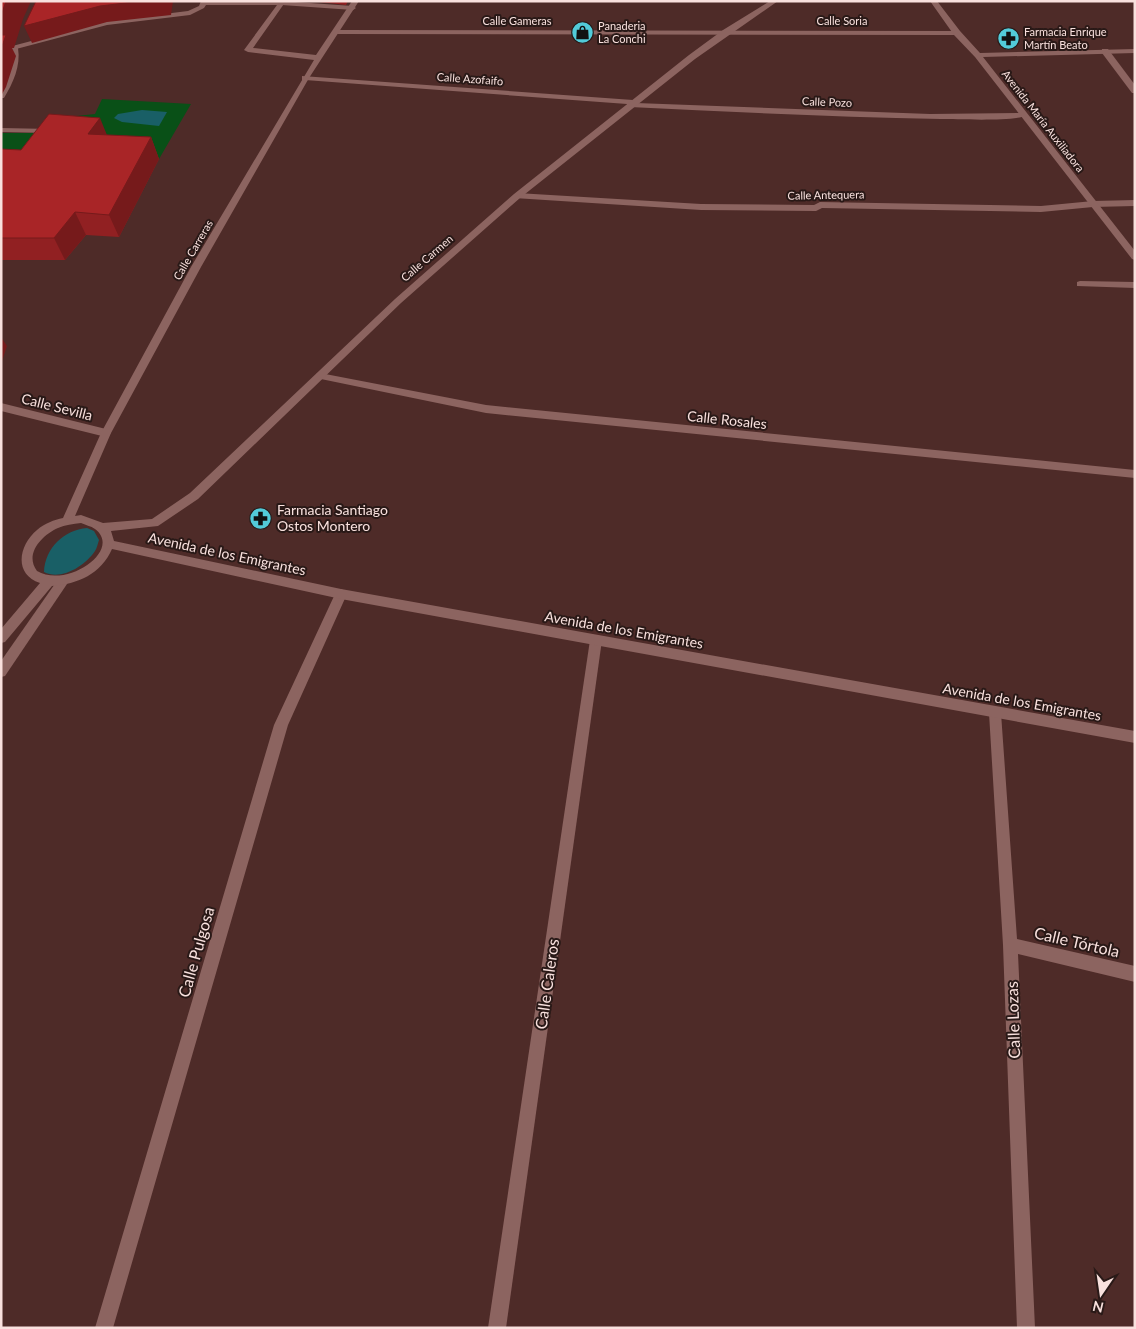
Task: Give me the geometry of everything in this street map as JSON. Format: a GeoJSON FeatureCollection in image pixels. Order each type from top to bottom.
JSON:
{"type":"FeatureCollection","features":[{"type":"Feature","properties":{"kind":"street","name":"Calle Carmen"},"geometry":{"type":"LineString","coordinates":[[102,527],[154,523],[194,496],[398,301],[517,196],[631,104],[726,32],[775,1]]}},
{"type":"Feature","properties":{"kind":"street","name":"Avenida María Auxiliadora"},"geometry":{"type":"LineString","coordinates":[[933,1],[957,33],[978,55],[1135,256]]}},
{"type":"Feature","properties":{"kind":"street"},"geometry":{"type":"LineString","coordinates":[[1,51],[107,23],[190,13],[202,7],[204,2],[355,4]]}},
{"type":"Feature","properties":{"kind":"street"},"geometry":{"type":"LineString","coordinates":[[282,2],[248,50],[319,58]]}},
{"type":"Feature","properties":{"kind":"street","name":"Calle Carreras"},"geometry":{"type":"LineString","coordinates":[[68,521],[106,433],[196,267],[305,78],[355,4]]}},
{"type":"Feature","properties":{"kind":"street","name":"Calle Gameras"},"geometry":{"type":"LineString","coordinates":[[337,32],[726,32]]}},
{"type":"Feature","properties":{"kind":"street","name":"Calle Soria"},"geometry":{"type":"LineString","coordinates":[[726,32],[957,33]]}},
{"type":"Feature","properties":{"kind":"street"},"geometry":{"type":"LineString","coordinates":[[1,96],[6,87],[16,56],[14,48]]}},
{"type":"Feature","properties":{"kind":"street"},"geometry":{"type":"LineString","coordinates":[[1105,51],[1135,92]]}},
{"type":"Feature","properties":{"kind":"street"},"geometry":{"type":"LineString","coordinates":[[978,55],[1135,51]]}},
{"type":"Feature","properties":{"kind":"street","name":"Calle Azofaifo"},"geometry":{"type":"LineString","coordinates":[[305,78],[631,104]]}},
{"type":"Feature","properties":{"kind":"street","name":"Calle Pozo"},"geometry":{"type":"LineString","coordinates":[[631,104],[857,114],[994,117],[1023,115]]}},
{"type":"Feature","properties":{"kind":"street"},"geometry":{"type":"LineString","coordinates":[[1,130],[60,131]]}},
{"type":"Feature","properties":{"kind":"street","name":"Calle Antequera"},"geometry":{"type":"LineString","coordinates":[[517,196],[701,207],[816,208],[820,205],[1041,209],[1093,204],[1135,203]]}},
{"type":"Feature","properties":{"kind":"street"},"geometry":{"type":"LineString","coordinates":[[1080,284],[1135,286]]}},
{"type":"Feature","properties":{"kind":"street","name":"Calle Rosales"},"geometry":{"type":"LineString","coordinates":[[320,376],[486,409],[1135,474]]}},
{"type":"Feature","properties":{"kind":"street","name":"Calle Sevilla"},"geometry":{"type":"LineString","coordinates":[[1,408],[106,433]]}},
{"type":"Feature","properties":{"kind":"street"},"geometry":{"type":"LineString","coordinates":[[81,519],[102,527],[108,535],[109,544],[106,554],[94,568],[76,578],[49,582],[37,578],[29,571],[26,562],[27,552],[32,541],[42,532],[54,525],[81,519]]}},
{"type":"Feature","properties":{"kind":"street","name":"Avenida de los Emigrantes"},"geometry":{"type":"LineString","coordinates":[[109,544],[341,594],[1135,737]]}},
{"type":"Feature","properties":{"kind":"street"},"geometry":{"type":"LineString","coordinates":[[1,672],[63,581]]}},
{"type":"Feature","properties":{"kind":"street"},"geometry":{"type":"LineString","coordinates":[[1,638],[49,582]]}},
{"type":"Feature","properties":{"kind":"street","name":"Calle Pulgosa"},"geometry":{"type":"LineString","coordinates":[[104,1328],[281,724],[341,594]]}},
{"type":"Feature","properties":{"kind":"street","name":"Calle Caleros"},"geometry":{"type":"LineString","coordinates":[[497,1328],[596,640]]}},
{"type":"Feature","properties":{"kind":"street","name":"Calle Lozas"},"geometry":{"type":"LineString","coordinates":[[995,713],[1010,945],[1026,1328]]}},
{"type":"Feature","properties":{"kind":"street","name":"Calle Tórtola"},"geometry":{"type":"LineString","coordinates":[[1010,945],[1135,974]]}},
{"type":"Feature","properties":{"kind":"green space"},"geometry":{"type":"Polygon","coordinates":[[[102,99],[191,104],[159,159],[1,170],[1,133],[59,133],[67,117],[95,114],[102,99]]]}},
{"type":"Feature","properties":{"kind":"water"},"geometry":{"type":"Polygon","coordinates":[[[142,110],[167,112],[159,126],[122,122],[114,118],[118,114],[142,110]]]}},
{"type":"Feature","properties":{"kind":"water"},"geometry":{"type":"Polygon","coordinates":[[[87,528],[94,531],[99,540],[96,550],[91,557],[79,567],[65,573],[58,575],[44,572],[48,555],[57,542],[71,532],[87,528]]]}},
{"type":"Feature","properties":{"kind":"building"},"geometry":{"type":"Polygon","coordinates":[[[1,1],[6,1],[1,16],[1,1]]]}},
{"type":"Feature","properties":{"kind":"building"},"geometry":{"type":"Polygon","coordinates":[[[36,1],[142,1],[100,6],[24,26],[36,1]]]}},
{"type":"Feature","properties":{"kind":"building"},"geometry":{"type":"Polygon","coordinates":[[[1,35],[6,35],[1,49],[1,35]]]}},
{"type":"Feature","properties":{"kind":"building"},"geometry":{"type":"Polygon","coordinates":[[[49,114],[100,118],[88,134],[151,137],[109,215],[75,212],[54,238],[1,238],[1,149],[21,150],[49,114]]]}},
{"type":"Feature","properties":{"kind":"place","name":"Panaderia La Conchi"},"geometry":{"type":"Point","coordinates":[582,32]}},
{"type":"Feature","properties":{"kind":"place","name":"Farmacia Enrique Martín Beato"},"geometry":{"type":"Point","coordinates":[1008,38]}},
{"type":"Feature","properties":{"kind":"place","name":"Farmacia Santiago Ostos Montero"},"geometry":{"type":"Point","coordinates":[261,518]}}]}
